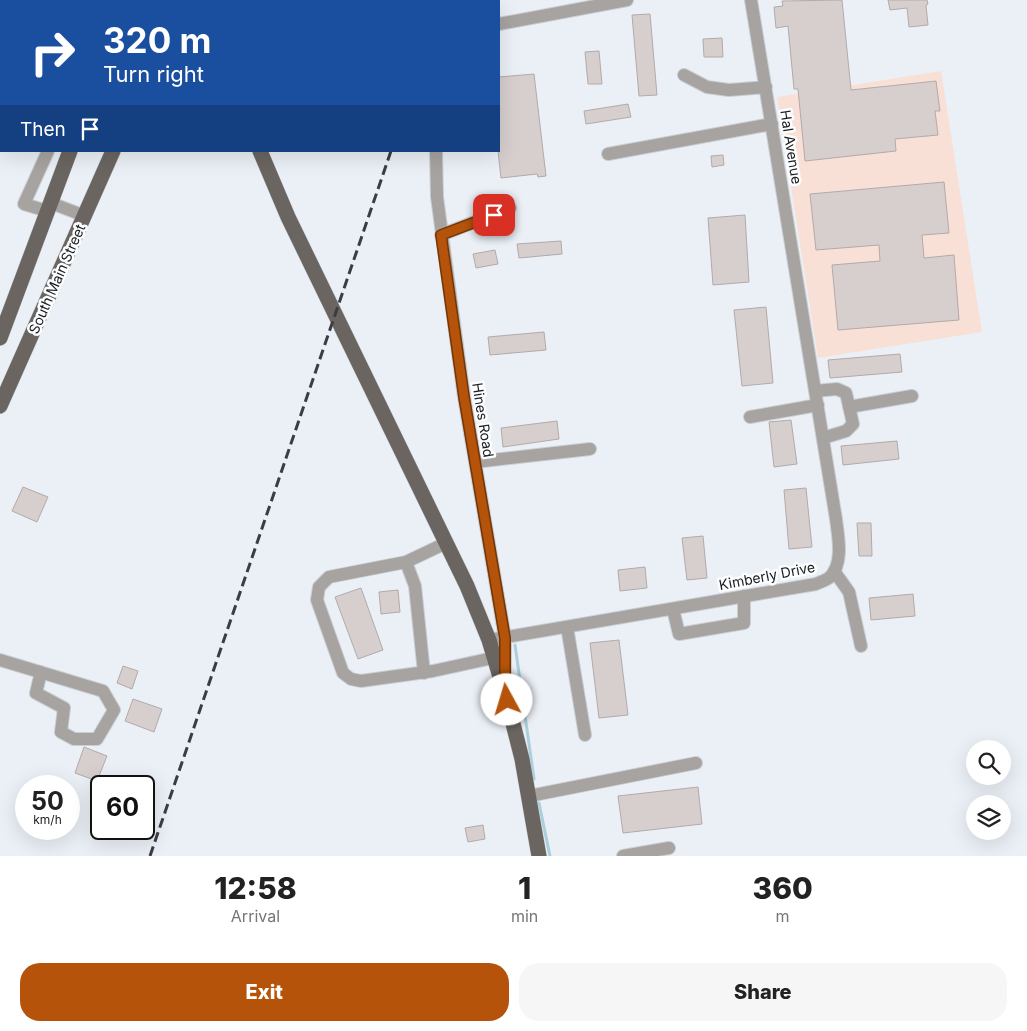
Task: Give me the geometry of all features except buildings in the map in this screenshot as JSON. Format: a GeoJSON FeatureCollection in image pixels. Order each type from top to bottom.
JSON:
{"type":"FeatureCollection","features":[{"type":"Feature","properties":{"kind":"main road"},"geometry":{"type":"LineString","coordinates":[[0,338],[70,152]]}},
{"type":"Feature","properties":{"kind":"main road","name":"South Main Street"},"geometry":{"type":"LineString","coordinates":[[0,406],[113,152]]}},
{"type":"Feature","properties":{"kind":"main road"},"geometry":{"type":"LineString","coordinates":[[103,175],[121,152]]}},
{"type":"Feature","properties":{"kind":"main road"},"geometry":{"type":"LineString","coordinates":[[253,152],[271,189],[288,217]]}},
{"type":"Feature","properties":{"kind":"main road"},"geometry":{"type":"LineString","coordinates":[[260,152],[288,217],[467,586],[489,640],[499,656],[505,693],[529,796],[539,856]]}},
{"type":"Feature","properties":{"kind":"street"},"geometry":{"type":"LineString","coordinates":[[500,24],[627,0]]}},
{"type":"Feature","properties":{"kind":"street","name":"Hal Avenue"},"geometry":{"type":"LineString","coordinates":[[752,0],[801,299]]}},
{"type":"Feature","properties":{"kind":"street"},"geometry":{"type":"LineString","coordinates":[[684,75],[707,87],[729,90],[766,87]]}},
{"type":"Feature","properties":{"kind":"street"},"geometry":{"type":"LineString","coordinates":[[608,154],[772,124]]}},
{"type":"Feature","properties":{"kind":"street"},"geometry":{"type":"LineString","coordinates":[[48,152],[24,204],[49,207],[85,216]]}},
{"type":"Feature","properties":{"kind":"street","name":"Hines Road"},"geometry":{"type":"LineString","coordinates":[[436,152],[437,198],[441,235],[475,462],[505,638],[499,656]]}},
{"type":"Feature","properties":{"kind":"street"},"geometry":{"type":"LineString","coordinates":[[441,235],[510,208]]}},
{"type":"Feature","properties":{"kind":"street","name":"Kimberly Drive"},"geometry":{"type":"LineString","coordinates":[[489,640],[816,584],[829,578],[837,568],[839,549],[801,299]]}},
{"type":"Feature","properties":{"kind":"street"},"geometry":{"type":"LineString","coordinates":[[815,391],[837,389],[846,393],[853,424],[846,432],[823,438]]}},
{"type":"Feature","properties":{"kind":"street"},"geometry":{"type":"LineString","coordinates":[[849,406],[912,396]]}},
{"type":"Feature","properties":{"kind":"street"},"geometry":{"type":"LineString","coordinates":[[750,417],[818,406]]}},
{"type":"Feature","properties":{"kind":"street"},"geometry":{"type":"LineString","coordinates":[[475,462],[590,449]]}},
{"type":"Feature","properties":{"kind":"street"},"geometry":{"type":"LineString","coordinates":[[446,543],[406,562],[329,577],[319,587],[317,600],[343,673],[361,681],[424,673],[499,656]]}},
{"type":"Feature","properties":{"kind":"street"},"geometry":{"type":"LineString","coordinates":[[406,562],[415,586],[424,673]]}},
{"type":"Feature","properties":{"kind":"street"},"geometry":{"type":"LineString","coordinates":[[834,571],[849,592],[861,646]]}},
{"type":"Feature","properties":{"kind":"street"},"geometry":{"type":"LineString","coordinates":[[673,609],[679,634],[698,631],[744,622],[744,596]]}},
{"type":"Feature","properties":{"kind":"street"},"geometry":{"type":"LineString","coordinates":[[567,627],[585,735]]}},
{"type":"Feature","properties":{"kind":"street"},"geometry":{"type":"LineString","coordinates":[[0,660],[41,672],[103,691],[114,710],[97,739],[74,739],[61,732],[64,708],[36,693],[41,672]]}},
{"type":"Feature","properties":{"kind":"street"},"geometry":{"type":"LineString","coordinates":[[529,796],[696,763]]}},
{"type":"Feature","properties":{"kind":"street"},"geometry":{"type":"LineString","coordinates":[[623,856],[669,848]]}},
{"type":"Feature","properties":{"kind":"shaded area"},"geometry":{"type":"Polygon","coordinates":[[[941,71],[982,332],[818,358],[777,97],[941,71]]]}},
{"type":"Feature","properties":{"kind":"waterway"},"geometry":{"type":"LineString","coordinates":[[515,645],[534,779]]}},
{"type":"Feature","properties":{"kind":"waterway"},"geometry":{"type":"LineString","coordinates":[[539,803],[550,856]]}},
{"type":"Feature","properties":{"kind":"railway"},"geometry":{"type":"LineString","coordinates":[[150,856],[391,152]]}},
{"type":"Feature","properties":{"kind":"route"},"geometry":{"type":"LineString","coordinates":[[494,215],[441,235],[464,397],[505,638],[505,693],[507,700]]}}]}
